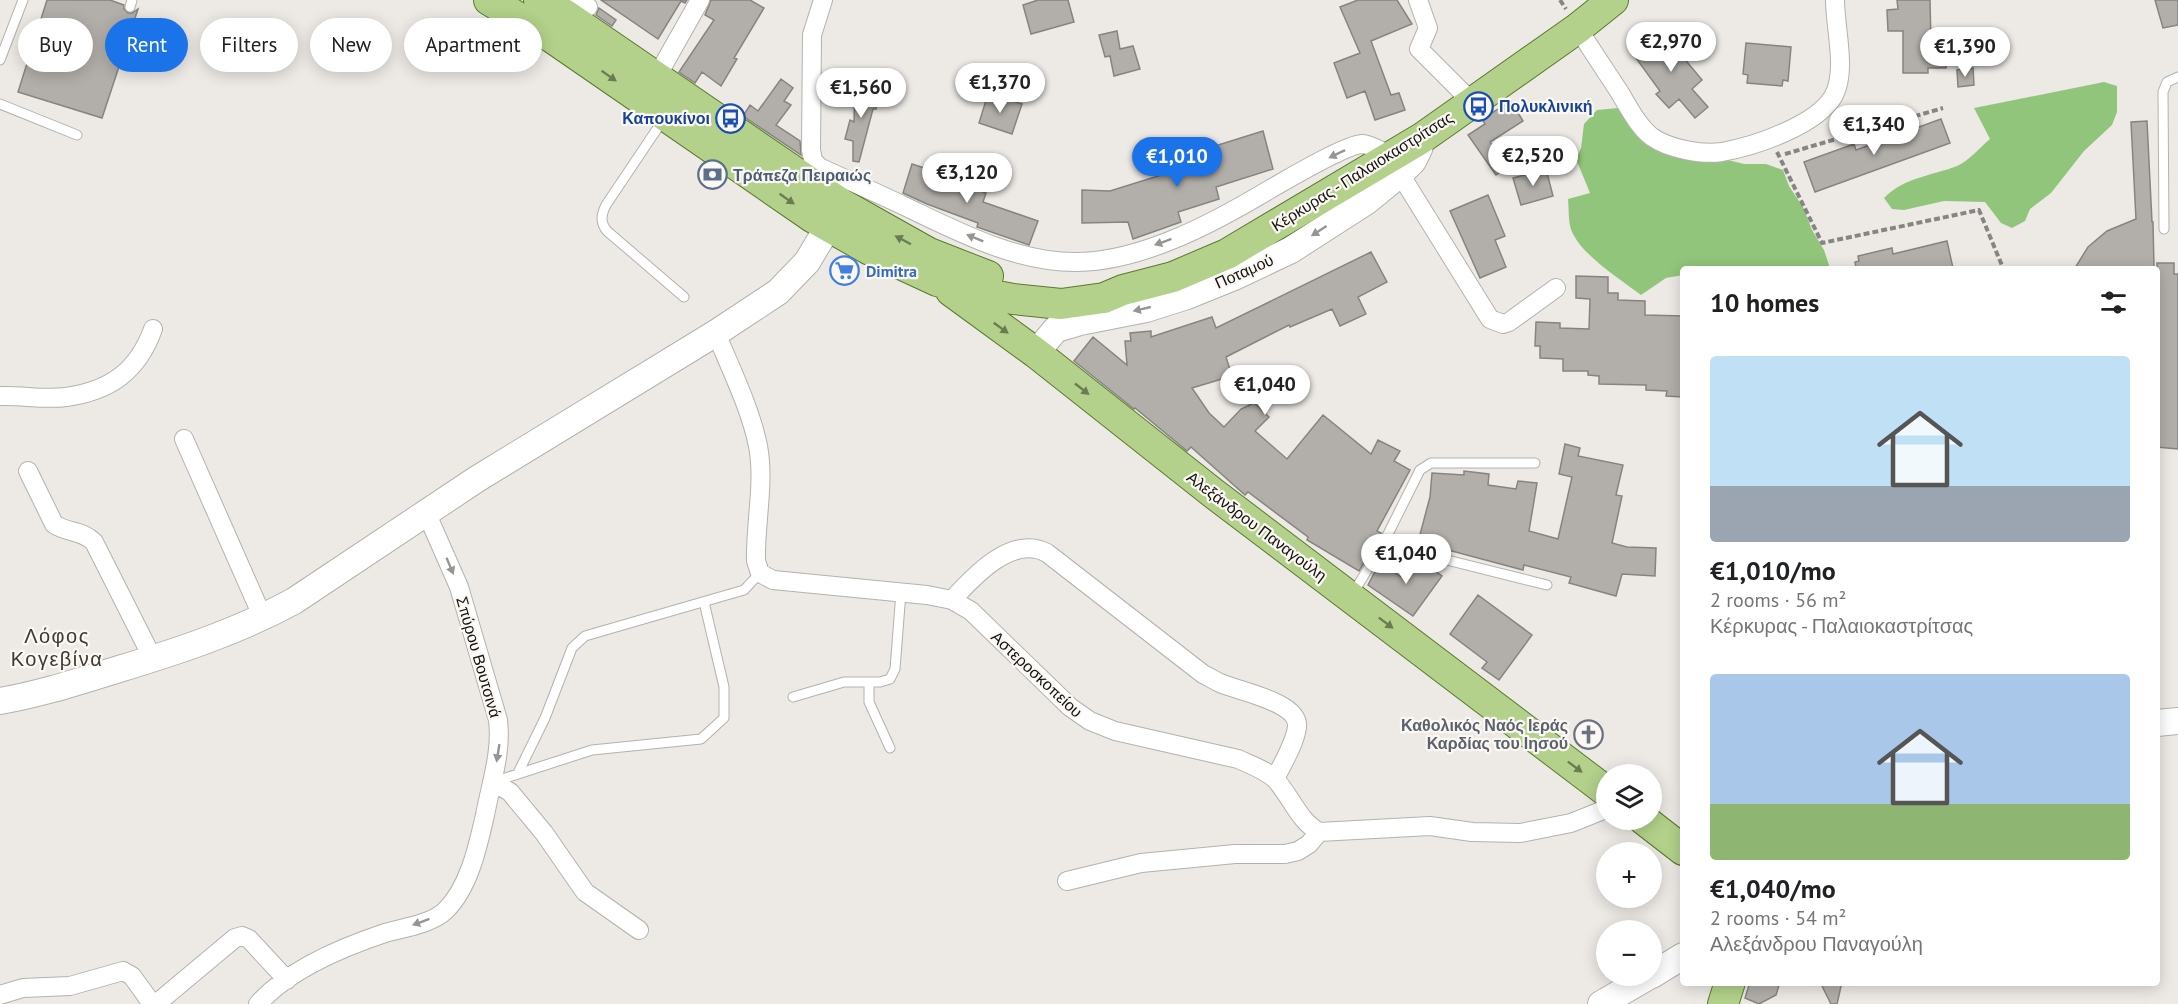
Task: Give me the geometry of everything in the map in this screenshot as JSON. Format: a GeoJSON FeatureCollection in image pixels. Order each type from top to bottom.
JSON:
{"type":"FeatureCollection","features":[{"type":"Feature","properties":{"kind":"main road","name":"Κέρκυρας - Παλαιοκαστρίτσας"},"geometry":{"type":"LineString","coordinates":[[489,0],[551,36],[666,116],[834,215],[986,276],[1036,286],[1062,288],[1093,286],[1123,290]]}},
{"type":"Feature","properties":{"kind":"main road","name":"Κέρκυρας - Παλαιοκαστρίτσας"},"geometry":{"type":"LineString","coordinates":[[540,0],[656,78],[814,175],[834,215],[870,250],[937,281],[993,296],[1061,304],[1104,298],[1123,290],[1173,278],[1227,254],[1396,165],[1422,138],[1578,28],[1613,0]]}},
{"type":"Feature","properties":{"kind":"main road","name":"Αλεξάνδρου Παναγούλη"},"geometry":{"type":"LineString","coordinates":[[937,281],[1036,353],[1214,493],[1596,783]]}},
{"type":"Feature","properties":{"kind":"main road"},"geometry":{"type":"LineString","coordinates":[[1657,830],[1680,848]]}},
{"type":"Feature","properties":{"kind":"main road"},"geometry":{"type":"LineString","coordinates":[[1724,1004],[1729,986]]}},
{"type":"Feature","properties":{"kind":"street"},"geometry":{"type":"LineString","coordinates":[[656,78],[700,0]]}},
{"type":"Feature","properties":{"kind":"street"},"geometry":{"type":"LineString","coordinates":[[824,0],[813,27],[811,46],[811,150],[814,175],[982,242],[1029,256],[1076,262],[1118,257],[1188,233],[1299,172],[1354,146],[1366,145],[1396,165],[1490,319],[1503,324],[1515,320],[1556,288]]}},
{"type":"Feature","properties":{"kind":"street"},"geometry":{"type":"LineString","coordinates":[[1418,0],[1428,28],[1419,49],[1473,103]]}},
{"type":"Feature","properties":{"kind":"street"},"geometry":{"type":"LineString","coordinates":[[1578,28],[1639,124],[1653,137],[1670,145],[1700,152],[1722,152],[1792,129],[1826,105],[1835,92],[1839,55],[1834,0]]}},
{"type":"Feature","properties":{"kind":"street","name":"Ποταμού"},"geometry":{"type":"LineString","coordinates":[[1036,353],[1056,329],[1146,309],[1187,296],[1291,250],[1367,201],[1396,165]]}},
{"type":"Feature","properties":{"kind":"street"},"geometry":{"type":"LineString","coordinates":[[0,701],[50,690],[153,659],[263,618],[294,602],[487,472],[756,307],[789,282],[807,262],[834,215]]}},
{"type":"Feature","properties":{"kind":"street"},"geometry":{"type":"LineString","coordinates":[[0,396],[65,397],[106,385],[127,372],[139,359],[147,347],[153,329]]}},
{"type":"Feature","properties":{"kind":"street"},"geometry":{"type":"LineString","coordinates":[[716,333],[742,397],[758,446],[756,561],[760,573]]}},
{"type":"Feature","properties":{"kind":"street"},"geometry":{"type":"LineString","coordinates":[[184,439],[263,618]]}},
{"type":"Feature","properties":{"kind":"street"},"geometry":{"type":"LineString","coordinates":[[28,471],[54,524],[62,529],[82,534],[94,542],[153,659]]}},
{"type":"Feature","properties":{"kind":"street","name":"Σπύρου Βουτσινά"},"geometry":{"type":"LineString","coordinates":[[258,1004],[287,980],[340,951],[427,920],[446,910],[463,883],[473,859],[492,782],[500,734],[495,706],[459,587],[426,512]]}},
{"type":"Feature","properties":{"kind":"street"},"geometry":{"type":"LineString","coordinates":[[951,600],[970,581],[1012,551],[1034,548],[1047,553],[1203,674],[1219,683],[1272,701],[1293,714],[1297,720],[1296,734],[1275,779]]}},
{"type":"Feature","properties":{"kind":"street","name":"Αστεροσκοπείου"},"geometry":{"type":"LineString","coordinates":[[760,573],[773,580],[784,582],[901,592],[951,600],[971,612],[1070,707],[1090,722],[1115,731],[1238,759],[1257,767],[1275,779],[1309,827],[1319,832]]}},
{"type":"Feature","properties":{"kind":"street"},"geometry":{"type":"LineString","coordinates":[[2160,723],[2178,721]]}},
{"type":"Feature","properties":{"kind":"street"},"geometry":{"type":"LineString","coordinates":[[492,782],[510,792],[544,833],[585,892],[639,930]]}},
{"type":"Feature","properties":{"kind":"street"},"geometry":{"type":"LineString","coordinates":[[1067,881],[1141,863],[1235,854],[1267,856],[1285,854],[1298,851],[1309,844],[1319,832],[1430,826],[1472,832],[1520,833],[1571,823],[1596,813]]}},
{"type":"Feature","properties":{"kind":"street"},"geometry":{"type":"LineString","coordinates":[[0,995],[23,988],[70,986],[123,971],[130,973],[150,1001],[155,1002],[162,999],[235,938],[242,936],[249,939],[287,980]]}},
{"type":"Feature","properties":{"kind":"street"},"geometry":{"type":"LineString","coordinates":[[1662,968],[1680,958]]}},
{"type":"Feature","properties":{"kind":"street"},"geometry":{"type":"LineString","coordinates":[[1601,1004],[1632,986]]}},
{"type":"Feature","properties":{"kind":"lane"},"geometry":{"type":"LineString","coordinates":[[0,60],[23,0]]}},
{"type":"Feature","properties":{"kind":"lane"},"geometry":{"type":"LineString","coordinates":[[2164,229],[2163,92],[2167,82],[2178,77]]}},
{"type":"Feature","properties":{"kind":"lane"},"geometry":{"type":"LineString","coordinates":[[0,104],[77,135]]}},
{"type":"Feature","properties":{"kind":"lane"},"geometry":{"type":"LineString","coordinates":[[666,116],[606,205],[602,223],[607,231],[684,297]]}},
{"type":"Feature","properties":{"kind":"lane"},"geometry":{"type":"LineString","coordinates":[[1351,597],[1383,544],[1420,470],[1431,463],[1535,463]]}},
{"type":"Feature","properties":{"kind":"lane"},"geometry":{"type":"LineString","coordinates":[[1383,544],[1547,585]]}},
{"type":"Feature","properties":{"kind":"lane"},"geometry":{"type":"LineString","coordinates":[[518,773],[545,718],[572,648],[585,636],[744,590],[760,573]]}},
{"type":"Feature","properties":{"kind":"lane"},"geometry":{"type":"LineString","coordinates":[[793,697],[844,682],[885,681],[893,674],[901,592]]}},
{"type":"Feature","properties":{"kind":"lane"},"geometry":{"type":"LineString","coordinates":[[492,782],[592,750],[701,739],[724,718],[724,687],[704,602]]}},
{"type":"Feature","properties":{"kind":"lane"},"geometry":{"type":"LineString","coordinates":[[869,682],[869,702],[890,748]]}},
{"type":"Feature","properties":{"kind":"path"},"geometry":{"type":"LineString","coordinates":[[1779,156],[1943,108]]}},
{"type":"Feature","properties":{"kind":"path"},"geometry":{"type":"LineString","coordinates":[[1770,138],[1822,243],[1979,210],[2002,266]]}},
{"type":"Feature","properties":{"kind":"green space"},"geometry":{"type":"Polygon","coordinates":[[[2104,82],[2117,86],[2117,112],[2112,125],[2084,151],[2051,193],[2030,209],[2025,221],[2012,228],[2001,223],[1985,202],[1944,201],[1904,210],[1892,209],[1884,198],[1909,181],[1961,164],[1990,139],[1974,108],[2104,82]]]}},
{"type":"Feature","properties":{"kind":"green space"},"geometry":{"type":"Polygon","coordinates":[[[1618,108],[1631,120],[1696,152],[1744,164],[1766,164],[1783,170],[1789,186],[1803,207],[1812,230],[1824,250],[1829,266],[1680,266],[1680,276],[1666,278],[1641,295],[1584,250],[1572,232],[1570,224],[1568,199],[1590,193],[1576,159],[1581,148],[1584,124],[1597,110],[1618,108]]]}},
{"type":"Feature","properties":{"kind":"building"},"geometry":{"type":"Polygon","coordinates":[[[47,0],[110,0],[124,5],[128,13],[138,9],[135,18],[105,18],[105,72],[117,72],[102,118],[18,92],[24,72],[93,72],[93,18],[41,18],[47,0]]]}},
{"type":"Feature","properties":{"kind":"building"},"geometry":{"type":"Polygon","coordinates":[[[601,0],[687,0],[685,3],[681,1],[658,39],[601,0]]]}},
{"type":"Feature","properties":{"kind":"building"},"geometry":{"type":"Polygon","coordinates":[[[711,0],[750,0],[764,8],[734,58],[737,59],[721,86],[702,72],[695,83],[679,72],[714,20],[705,15],[711,0]]]}},
{"type":"Feature","properties":{"kind":"building"},"geometry":{"type":"Polygon","coordinates":[[[1038,0],[1068,0],[1074,22],[1031,34],[1023,5],[1038,0]]]}},
{"type":"Feature","properties":{"kind":"building"},"geometry":{"type":"Polygon","coordinates":[[[1358,0],[1397,0],[1412,24],[1371,41],[1391,95],[1399,93],[1405,110],[1375,120],[1365,91],[1347,98],[1334,63],[1360,53],[1340,7],[1358,0]]]}},
{"type":"Feature","properties":{"kind":"building"},"geometry":{"type":"Polygon","coordinates":[[[1897,0],[1930,0],[1931,42],[1946,42],[1946,68],[1928,68],[1928,73],[1903,73],[1903,31],[1888,31],[1887,10],[1898,9],[1897,0]]]}},
{"type":"Feature","properties":{"kind":"building"},"geometry":{"type":"Polygon","coordinates":[[[2155,0],[2178,0],[2178,25],[2163,28],[2155,0]]]}},
{"type":"Feature","properties":{"kind":"building"},"geometry":{"type":"Polygon","coordinates":[[[599,8],[616,20],[612,26],[596,15],[599,8]]]}},
{"type":"Feature","properties":{"kind":"building"},"geometry":{"type":"Polygon","coordinates":[[[1667,30],[1685,56],[1683,57],[1702,80],[1692,89],[1708,107],[1695,118],[1679,99],[1669,108],[1656,94],[1660,91],[1633,54],[1667,30]]]}},
{"type":"Feature","properties":{"kind":"building"},"geometry":{"type":"Polygon","coordinates":[[[1117,31],[1120,49],[1133,46],[1140,69],[1114,76],[1110,56],[1105,57],[1099,35],[1117,31]]]}},
{"type":"Feature","properties":{"kind":"building"},"geometry":{"type":"Polygon","coordinates":[[[1746,43],[1791,47],[1788,81],[1783,80],[1782,86],[1747,83],[1748,75],[1743,74],[1746,43]]]}},
{"type":"Feature","properties":{"kind":"building"},"geometry":{"type":"Polygon","coordinates":[[[1973,68],[1974,85],[1958,87],[1957,70],[1973,68]]]}},
{"type":"Feature","properties":{"kind":"building"},"geometry":{"type":"Polygon","coordinates":[[[781,79],[793,88],[784,101],[791,105],[776,125],[800,141],[801,155],[743,116],[750,105],[758,111],[781,79]]]}},
{"type":"Feature","properties":{"kind":"building"},"geometry":{"type":"Polygon","coordinates":[[[855,87],[877,88],[876,109],[873,109],[859,162],[853,161],[853,141],[845,139],[850,120],[854,122],[855,87]]]}},
{"type":"Feature","properties":{"kind":"building"},"geometry":{"type":"Polygon","coordinates":[[[988,94],[1022,104],[1012,134],[979,123],[988,94]]]}},
{"type":"Feature","properties":{"kind":"building"},"geometry":{"type":"Polygon","coordinates":[[[1511,101],[1523,121],[1490,142],[1507,167],[1496,175],[1468,135],[1485,124],[1482,119],[1511,101]]]}},
{"type":"Feature","properties":{"kind":"building"},"geometry":{"type":"Polygon","coordinates":[[[1941,119],[1950,143],[1815,192],[1804,162],[1854,144],[1856,150],[1941,119]]]}},
{"type":"Feature","properties":{"kind":"building"},"geometry":{"type":"Polygon","coordinates":[[[2147,121],[2154,266],[2076,266],[2088,247],[2107,231],[2136,219],[2131,122],[2147,121]]]}},
{"type":"Feature","properties":{"kind":"building"},"geometry":{"type":"Polygon","coordinates":[[[1263,131],[1273,169],[1216,187],[1219,199],[1178,212],[1181,222],[1133,239],[1128,222],[1082,223],[1082,190],[1110,191],[1174,171],[1217,156],[1215,146],[1263,131]]]}},
{"type":"Feature","properties":{"kind":"building"},"geometry":{"type":"Polygon","coordinates":[[[912,164],[967,182],[966,185],[986,193],[983,202],[1038,221],[1029,245],[977,227],[978,223],[903,193],[912,164]]]}},
{"type":"Feature","properties":{"kind":"building"},"geometry":{"type":"Polygon","coordinates":[[[1546,169],[1553,196],[1521,205],[1513,178],[1546,169]]]}},
{"type":"Feature","properties":{"kind":"building"},"geometry":{"type":"Polygon","coordinates":[[[1488,195],[1505,236],[1495,240],[1506,267],[1480,278],[1450,211],[1488,195]]]}},
{"type":"Feature","properties":{"kind":"building"},"geometry":{"type":"Polygon","coordinates":[[[1947,241],[1953,266],[1856,266],[1855,262],[1859,261],[1858,256],[1892,248],[1893,254],[1947,241]]]}},
{"type":"Feature","properties":{"kind":"building"},"geometry":{"type":"Polygon","coordinates":[[[1371,252],[1387,282],[1358,297],[1366,314],[1340,326],[1332,309],[1290,327],[1289,325],[1226,357],[1232,376],[1192,388],[1209,413],[1224,427],[1241,409],[1254,403],[1269,417],[1255,431],[1287,459],[1323,415],[1371,454],[1378,440],[1400,451],[1394,461],[1410,470],[1377,531],[1381,533],[1377,541],[1359,571],[1307,540],[1308,537],[1248,492],[1245,495],[1191,447],[1187,451],[1074,361],[1093,337],[1127,365],[1125,341],[1131,341],[1130,333],[1151,331],[1151,337],[1212,317],[1216,328],[1371,252]]]}},
{"type":"Feature","properties":{"kind":"building"},"geometry":{"type":"Polygon","coordinates":[[[2157,263],[2174,263],[2174,274],[2178,274],[2178,449],[2160,447],[2160,266],[2157,266],[2157,263]]]}},
{"type":"Feature","properties":{"kind":"building"},"geometry":{"type":"Polygon","coordinates":[[[1576,276],[1608,277],[1608,293],[1618,293],[1618,300],[1645,301],[1645,315],[1680,316],[1680,397],[1666,396],[1667,391],[1646,390],[1646,385],[1599,384],[1599,376],[1588,375],[1588,371],[1563,371],[1563,359],[1540,358],[1540,346],[1535,346],[1536,322],[1560,323],[1560,328],[1589,329],[1590,299],[1576,298],[1576,276]]]}},
{"type":"Feature","properties":{"kind":"building"},"geometry":{"type":"Polygon","coordinates":[[[1565,444],[1580,448],[1578,456],[1623,465],[1616,495],[1622,496],[1612,543],[1627,547],[1656,548],[1655,576],[1622,574],[1616,596],[1569,583],[1571,577],[1524,565],[1523,570],[1418,542],[1430,497],[1432,473],[1464,475],[1464,471],[1489,474],[1488,485],[1516,489],[1518,481],[1537,483],[1529,531],[1558,539],[1572,477],[1559,474],[1565,444]]]}},
{"type":"Feature","properties":{"kind":"building"},"geometry":{"type":"Polygon","coordinates":[[[1413,559],[1419,560],[1442,576],[1413,616],[1368,585],[1380,562],[1401,577],[1413,559]]]}},
{"type":"Feature","properties":{"kind":"building"},"geometry":{"type":"Polygon","coordinates":[[[1478,595],[1532,635],[1499,680],[1482,668],[1487,662],[1450,634],[1478,595]]]}},
{"type":"Feature","properties":{"kind":"building"},"geometry":{"type":"Polygon","coordinates":[[[1749,986],[1779,986],[1776,995],[1759,1004],[1745,998],[1749,986]]]}},
{"type":"Feature","properties":{"kind":"building"},"geometry":{"type":"Polygon","coordinates":[[[1822,986],[1841,986],[1837,1004],[1831,1004],[1822,986]]]}},
{"type":"Feature","properties":{"kind":"place","name":"Πολυκλινική"},"geometry":{"type":"Point","coordinates":[1478,106]}},
{"type":"Feature","properties":{"kind":"place","name":"Καπουκίνοι"},"geometry":{"type":"Point","coordinates":[731,118]}},
{"type":"Feature","properties":{"kind":"place","name":"Τράπεζα Πειραιώς"},"geometry":{"type":"Point","coordinates":[712,175]}},
{"type":"Feature","properties":{"kind":"place","name":"Dimitra"},"geometry":{"type":"Point","coordinates":[845,271]}},
{"type":"Feature","properties":{"kind":"place","name":"Καθολικός Ναός Ιεράς Καρδίας του Ιησού"},"geometry":{"type":"Point","coordinates":[1589,734]}},
{"type":"Feature","properties":{"kind":"district","name":"Λόφος Κογεβίνα"},"geometry":{"type":"Point","coordinates":[57,648]}}]}
